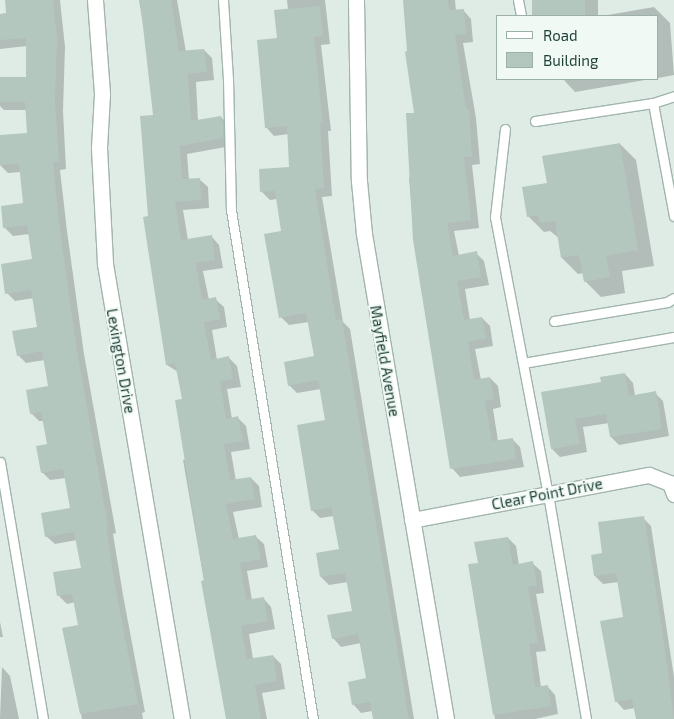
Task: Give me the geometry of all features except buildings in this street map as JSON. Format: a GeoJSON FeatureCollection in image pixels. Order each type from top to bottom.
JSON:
{"type":"FeatureCollection","features":[{"type":"Feature","properties":{"kind":"street","name":"Lexington Drive"},"geometry":{"type":"LineString","coordinates":[[95,0],[102,94],[99,148],[105,264],[182,719]]}},
{"type":"Feature","properties":{"kind":"street","name":"Mayfield Avenue"},"geometry":{"type":"LineString","coordinates":[[356,0],[360,180],[364,234],[446,719]]}},
{"type":"Feature","properties":{"kind":"street","name":"Clear Point Drive"},"geometry":{"type":"LineString","coordinates":[[412,520],[650,475],[670,483],[674,494]]}},
{"type":"Feature","properties":{"kind":"lane"},"geometry":{"type":"LineString","coordinates":[[222,0],[228,79],[231,210],[313,719]]}},
{"type":"Feature","properties":{"kind":"lane"},"geometry":{"type":"LineString","coordinates":[[518,0],[521,15]]}},
{"type":"Feature","properties":{"kind":"lane"},"geometry":{"type":"LineString","coordinates":[[535,121],[653,103],[674,96]]}},
{"type":"Feature","properties":{"kind":"lane"},"geometry":{"type":"LineString","coordinates":[[653,103],[674,216]]}},
{"type":"Feature","properties":{"kind":"lane"},"geometry":{"type":"LineString","coordinates":[[505,129],[495,218],[548,494],[586,719]]}},
{"type":"Feature","properties":{"kind":"lane"},"geometry":{"type":"LineString","coordinates":[[554,321],[667,302],[674,298]]}},
{"type":"Feature","properties":{"kind":"lane"},"geometry":{"type":"LineString","coordinates":[[523,363],[674,337]]}},
{"type":"Feature","properties":{"kind":"lane"},"geometry":{"type":"LineString","coordinates":[[0,462],[43,719]]}}]}
